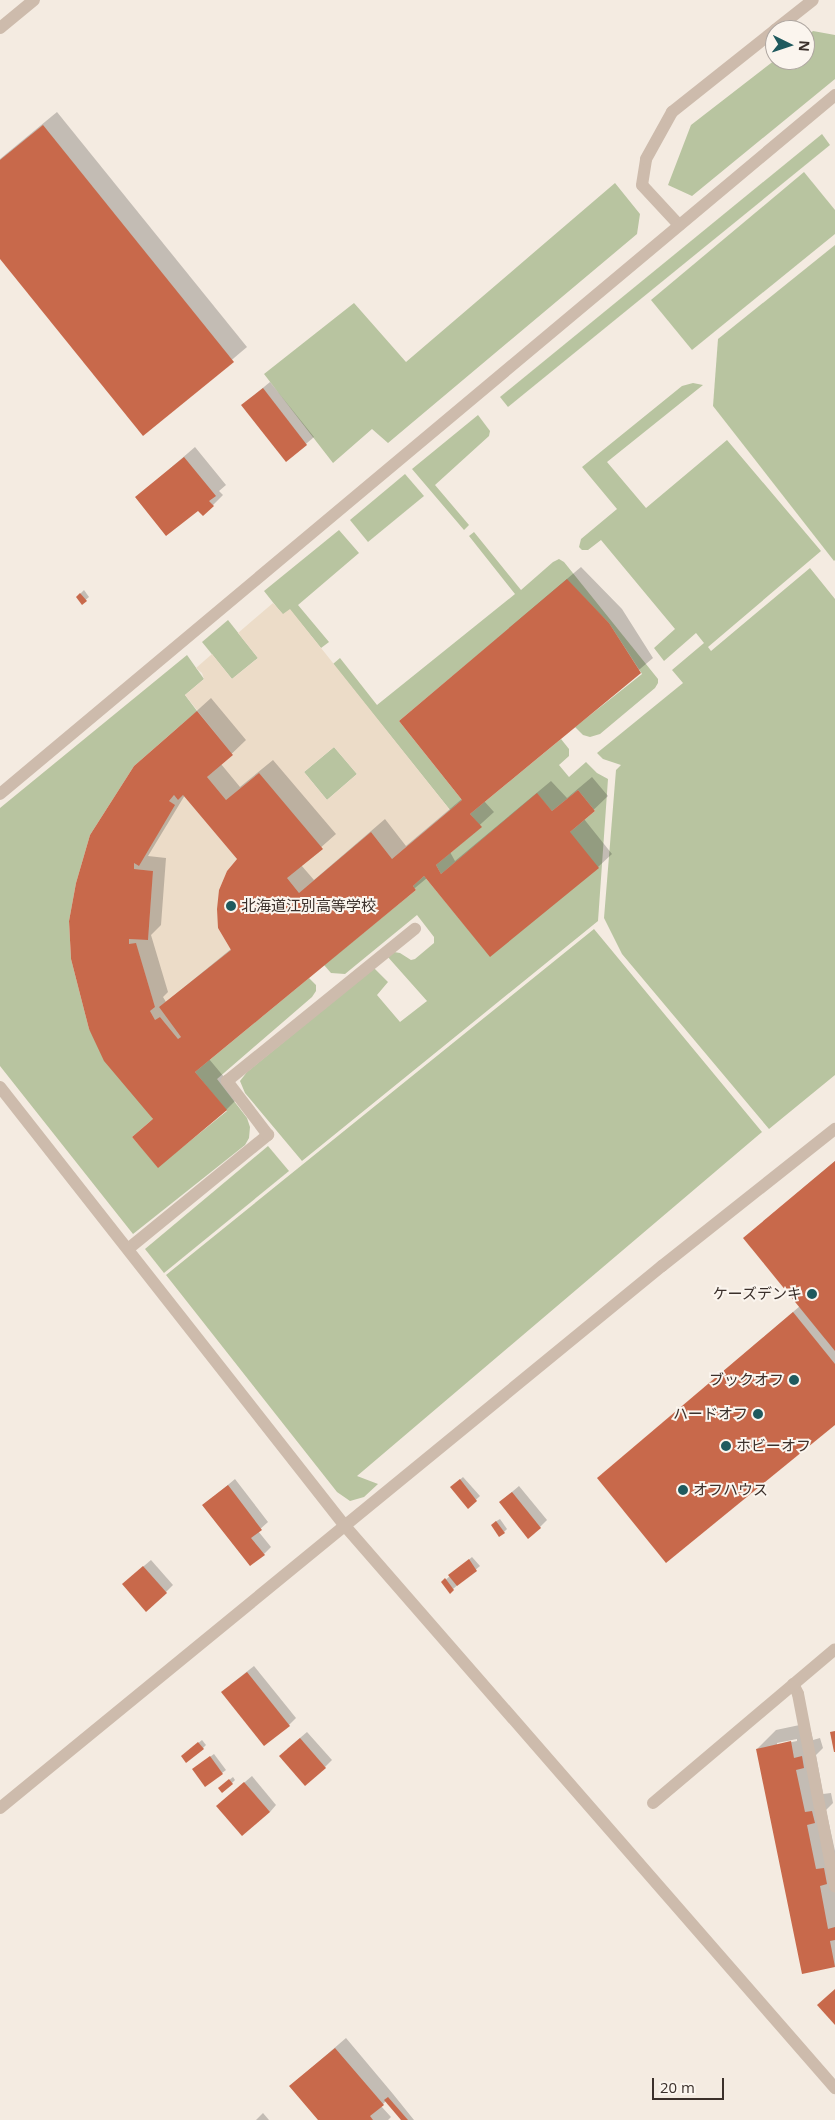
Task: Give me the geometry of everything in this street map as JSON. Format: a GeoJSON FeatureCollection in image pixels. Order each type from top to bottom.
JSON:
{"type":"FeatureCollection","features":[{"type":"Feature","properties":{"kind":"street"},"geometry":{"type":"LineString","coordinates":[[0,28],[34,0]]}},
{"type":"Feature","properties":{"kind":"street"},"geometry":{"type":"LineString","coordinates":[[788,20],[813,0]]}},
{"type":"Feature","properties":{"kind":"street"},"geometry":{"type":"LineString","coordinates":[[679,225],[642,185],[646,159],[672,112],[765,38]]}},
{"type":"Feature","properties":{"kind":"street"},"geometry":{"type":"LineString","coordinates":[[0,794],[835,95]]}},
{"type":"Feature","properties":{"kind":"street"},"geometry":{"type":"LineString","coordinates":[[128,1249],[268,1135],[227,1081],[415,929]]}},
{"type":"Feature","properties":{"kind":"street"},"geometry":{"type":"LineString","coordinates":[[0,1086],[345,1526],[835,2088]]}},
{"type":"Feature","properties":{"kind":"street"},"geometry":{"type":"LineString","coordinates":[[0,1808],[662,1266],[835,1129]]}},
{"type":"Feature","properties":{"kind":"street"},"geometry":{"type":"LineString","coordinates":[[653,1803],[835,1649]]}},
{"type":"Feature","properties":{"kind":"street"},"geometry":{"type":"LineString","coordinates":[[793,1684],[798,1694],[835,1886]]}},
{"type":"Feature","properties":{"kind":"green space"},"geometry":{"type":"Polygon","coordinates":[[[815,31],[835,35],[835,79],[692,196],[668,185],[691,125],[765,68],[765,70],[815,70],[815,31]]]}},
{"type":"Feature","properties":{"kind":"green space"},"geometry":{"type":"Polygon","coordinates":[[[822,134],[830,145],[508,407],[500,397],[822,134]]]}},
{"type":"Feature","properties":{"kind":"green space"},"geometry":{"type":"Polygon","coordinates":[[[804,172],[835,210],[835,234],[692,350],[651,300],[804,172]]]}},
{"type":"Feature","properties":{"kind":"green space"},"geometry":{"type":"Polygon","coordinates":[[[615,183],[640,214],[637,234],[388,443],[372,429],[333,463],[264,374],[354,303],[406,362],[615,183]]]}},
{"type":"Feature","properties":{"kind":"green space"},"geometry":{"type":"Polygon","coordinates":[[[835,245],[834,561],[713,406],[718,339],[835,245]]]}},
{"type":"Feature","properties":{"kind":"green space"},"geometry":{"type":"Polygon","coordinates":[[[693,383],[703,385],[607,462],[646,508],[727,440],[821,551],[708,647],[711,651],[810,568],[835,599],[835,1075],[769,1129],[622,954],[604,918],[616,770],[621,765],[603,759],[597,753],[683,683],[672,670],[704,643],[696,633],[664,661],[654,648],[675,629],[601,540],[588,550],[582,550],[579,547],[581,539],[617,509],[582,467],[682,386],[693,383]]]}},
{"type":"Feature","properties":{"kind":"green space"},"geometry":{"type":"Polygon","coordinates":[[[478,415],[490,431],[489,436],[435,485],[469,525],[464,530],[412,469],[478,415]]]}},
{"type":"Feature","properties":{"kind":"green space"},"geometry":{"type":"Polygon","coordinates":[[[405,474],[424,496],[368,542],[350,520],[405,474]]]}},
{"type":"Feature","properties":{"kind":"green space"},"geometry":{"type":"Polygon","coordinates":[[[339,530],[359,553],[298,605],[329,642],[321,648],[290,610],[283,615],[264,591],[339,530]]]}},
{"type":"Feature","properties":{"kind":"green space"},"geometry":{"type":"Polygon","coordinates":[[[474,532],[521,590],[553,562],[559,559],[564,562],[658,679],[658,683],[655,688],[600,734],[590,737],[583,735],[575,727],[642,674],[609,623],[567,580],[399,721],[462,800],[450,810],[333,664],[340,658],[377,705],[515,594],[469,536],[474,532]]]}},
{"type":"Feature","properties":{"kind":"green space"},"geometry":{"type":"Polygon","coordinates":[[[228,620],[258,658],[232,679],[202,642],[228,620]]]}},
{"type":"Feature","properties":{"kind":"green space"},"geometry":{"type":"Polygon","coordinates":[[[187,655],[204,679],[185,695],[197,711],[134,766],[90,835],[76,883],[69,921],[71,959],[89,1029],[153,1119],[132,1137],[158,1167],[227,1111],[195,1072],[309,978],[316,985],[316,991],[312,997],[217,1079],[247,1118],[250,1127],[249,1138],[245,1145],[133,1234],[0,1066],[0,808],[187,655]]]}},
{"type":"Feature","properties":{"kind":"green space"},"geometry":{"type":"Polygon","coordinates":[[[561,739],[569,749],[569,756],[559,765],[569,777],[586,762],[597,773],[608,779],[598,921],[302,1161],[245,1093],[240,1081],[247,1072],[374,968],[388,982],[377,995],[400,1022],[427,1001],[387,956],[394,952],[400,953],[411,960],[415,959],[434,943],[434,937],[417,915],[345,974],[331,973],[324,965],[416,890],[413,886],[424,876],[490,956],[570,832],[595,811],[578,790],[552,811],[537,794],[441,874],[436,865],[481,827],[470,814],[561,739]]]}},
{"type":"Feature","properties":{"kind":"green space"},"geometry":{"type":"Polygon","coordinates":[[[334,747],[357,774],[327,800],[304,772],[334,747]]]}},
{"type":"Feature","properties":{"kind":"green space"},"geometry":{"type":"Polygon","coordinates":[[[594,929],[762,1132],[357,1476],[378,1484],[364,1497],[350,1501],[337,1492],[166,1275],[594,929]]]}},
{"type":"Feature","properties":{"kind":"green space"},"geometry":{"type":"Polygon","coordinates":[[[268,1146],[289,1171],[164,1273],[145,1249],[268,1146]]]}},
{"type":"Feature","properties":{"kind":"shaded area"},"geometry":{"type":"Polygon","coordinates":[[[273,603],[283,614],[290,609],[450,810],[392,859],[371,832],[299,893],[287,878],[259,773],[226,800],[207,777],[233,755],[185,695],[204,679],[202,673],[196,668],[212,654],[232,679],[258,658],[238,633],[273,603]],[[334,747],[304,772],[327,800],[357,774],[334,747]]]}},
{"type":"Feature","properties":{"kind":"shaded area"},"geometry":{"type":"Polygon","coordinates":[[[174,795],[178,800],[183,795],[237,859],[227,871],[219,890],[218,928],[231,950],[159,1007],[181,1037],[178,1039],[160,1017],[155,1020],[150,1011],[155,1007],[136,944],[129,944],[129,939],[148,940],[153,871],[134,869],[134,863],[139,866],[174,805],[169,801],[174,795]]]}},
{"type":"Feature","properties":{"kind":"building"},"geometry":{"type":"Polygon","coordinates":[[[43,125],[234,362],[143,436],[0,259],[0,160],[43,125]]]}},
{"type":"Feature","properties":{"kind":"building"},"geometry":{"type":"Polygon","coordinates":[[[263,388],[307,445],[286,462],[241,405],[263,388]]]}},
{"type":"Feature","properties":{"kind":"building"},"geometry":{"type":"Polygon","coordinates":[[[184,457],[216,496],[209,501],[214,506],[203,516],[198,511],[166,536],[135,497],[184,457]]]}},
{"type":"Feature","properties":{"kind":"building"},"geometry":{"type":"Polygon","coordinates":[[[567,579],[609,623],[641,673],[470,814],[482,827],[436,865],[441,874],[537,793],[552,811],[578,790],[595,811],[570,832],[599,868],[490,957],[424,876],[413,886],[416,890],[195,1072],[227,1110],[158,1168],[132,1137],[153,1119],[104,1061],[89,1029],[71,959],[69,921],[76,883],[90,835],[134,766],[197,711],[233,755],[207,777],[226,800],[259,773],[323,849],[287,878],[299,893],[371,832],[392,859],[462,800],[399,721],[567,579]],[[174,795],[169,801],[175,805],[139,866],[134,863],[134,869],[153,871],[148,940],[129,939],[129,944],[136,943],[155,1007],[150,1011],[155,1020],[160,1017],[178,1039],[181,1037],[159,1007],[231,950],[218,928],[217,909],[219,890],[227,871],[237,859],[183,795],[178,800],[174,795]]]}},
{"type":"Feature","properties":{"kind":"building"},"geometry":{"type":"Polygon","coordinates":[[[80,593],[87,601],[82,605],[76,597],[80,593]]]}},
{"type":"Feature","properties":{"kind":"building","name":"ケーズデンキ"},"geometry":{"type":"Polygon","coordinates":[[[835,1161],[835,1351],[743,1238],[835,1161]]]}},
{"type":"Feature","properties":{"kind":"building"},"geometry":{"type":"Polygon","coordinates":[[[793,1312],[835,1364],[835,1425],[666,1563],[597,1478],[793,1312]]]}},
{"type":"Feature","properties":{"kind":"building"},"geometry":{"type":"Polygon","coordinates":[[[460,1479],[477,1501],[468,1509],[450,1487],[460,1479]]]}},
{"type":"Feature","properties":{"kind":"building"},"geometry":{"type":"Polygon","coordinates":[[[228,1485],[262,1530],[251,1538],[265,1555],[250,1566],[202,1505],[228,1485]]]}},
{"type":"Feature","properties":{"kind":"building"},"geometry":{"type":"Polygon","coordinates":[[[512,1492],[541,1528],[528,1539],[499,1502],[512,1492]]]}},
{"type":"Feature","properties":{"kind":"building"},"geometry":{"type":"Polygon","coordinates":[[[496,1521],[505,1533],[499,1537],[491,1525],[496,1521]]]}},
{"type":"Feature","properties":{"kind":"building"},"geometry":{"type":"Polygon","coordinates":[[[469,1559],[477,1571],[457,1586],[448,1575],[469,1559]]]}},
{"type":"Feature","properties":{"kind":"building"},"geometry":{"type":"Polygon","coordinates":[[[143,1566],[167,1593],[146,1612],[122,1584],[143,1566]]]}},
{"type":"Feature","properties":{"kind":"building"},"geometry":{"type":"Polygon","coordinates":[[[445,1578],[454,1590],[450,1594],[441,1582],[445,1578]]]}},
{"type":"Feature","properties":{"kind":"building"},"geometry":{"type":"Polygon","coordinates":[[[247,1672],[290,1726],[264,1746],[221,1692],[247,1672]]]}},
{"type":"Feature","properties":{"kind":"building"},"geometry":{"type":"Polygon","coordinates":[[[835,1731],[835,1752],[834,1752],[830,1732],[835,1731]]]}},
{"type":"Feature","properties":{"kind":"building"},"geometry":{"type":"Polygon","coordinates":[[[300,1738],[326,1768],[305,1786],[279,1756],[300,1738]]]}},
{"type":"Feature","properties":{"kind":"building"},"geometry":{"type":"Polygon","coordinates":[[[791,1741],[794,1758],[802,1756],[804,1768],[796,1770],[805,1812],[812,1811],[815,1823],[807,1825],[816,1869],[824,1868],[827,1884],[820,1886],[828,1929],[835,1927],[835,1940],[830,1941],[835,1967],[802,1974],[756,1749],[791,1741]]]}},
{"type":"Feature","properties":{"kind":"building"},"geometry":{"type":"Polygon","coordinates":[[[198,1742],[204,1749],[186,1763],[181,1756],[198,1742]]]}},
{"type":"Feature","properties":{"kind":"building"},"geometry":{"type":"Polygon","coordinates":[[[210,1756],[223,1774],[205,1787],[192,1769],[210,1756]]]}},
{"type":"Feature","properties":{"kind":"building"},"geometry":{"type":"Polygon","coordinates":[[[229,1779],[233,1784],[222,1793],[218,1788],[229,1779]]]}},
{"type":"Feature","properties":{"kind":"building"},"geometry":{"type":"Polygon","coordinates":[[[244,1782],[270,1812],[242,1836],[216,1806],[244,1782]]]}},
{"type":"Feature","properties":{"kind":"building"},"geometry":{"type":"Polygon","coordinates":[[[835,1989],[835,2025],[817,2005],[835,1989]]]}},
{"type":"Feature","properties":{"kind":"building"},"geometry":{"type":"Polygon","coordinates":[[[335,2048],[384,2105],[370,2116],[373,2120],[318,2120],[289,2086],[335,2048]]]}},
{"type":"Feature","properties":{"kind":"building"},"geometry":{"type":"Polygon","coordinates":[[[388,2097],[408,2120],[401,2120],[384,2100],[388,2097]]]}},
{"type":"Feature","properties":{"kind":"place","name":"北海道江別高等学校"},"geometry":{"type":"Point","coordinates":[231,906]}},
{"type":"Feature","properties":{"kind":"place","name":"ケーズデンキ"},"geometry":{"type":"Point","coordinates":[812,1294]}},
{"type":"Feature","properties":{"kind":"place","name":"ブックオフ"},"geometry":{"type":"Point","coordinates":[794,1380]}},
{"type":"Feature","properties":{"kind":"place","name":"ハードオフ"},"geometry":{"type":"Point","coordinates":[758,1414]}},
{"type":"Feature","properties":{"kind":"place","name":"ホビーオフ"},"geometry":{"type":"Point","coordinates":[726,1446]}},
{"type":"Feature","properties":{"kind":"place","name":"オフハウス"},"geometry":{"type":"Point","coordinates":[683,1490]}}]}
